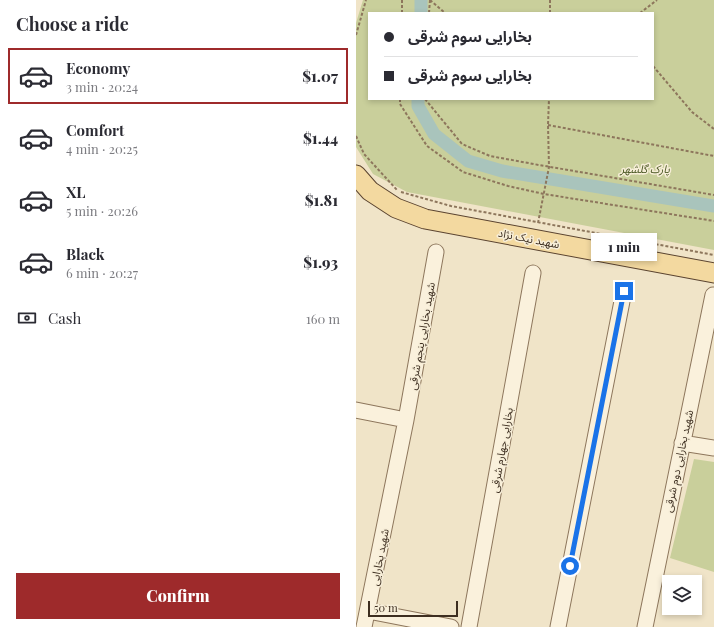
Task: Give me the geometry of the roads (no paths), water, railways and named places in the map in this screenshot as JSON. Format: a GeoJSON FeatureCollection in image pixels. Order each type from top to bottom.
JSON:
{"type":"FeatureCollection","features":[{"type":"Feature","properties":{"kind":"main road","name":"شهید نیک نژاد"},"geometry":{"type":"LineString","coordinates":[[356,175],[370,190],[396,208],[431,220],[537,231],[714,273]]}},
{"type":"Feature","properties":{"kind":"street","name":"شهید بخارایی پنجم شرقی"},"geometry":{"type":"LineString","coordinates":[[406,420],[436,252]]}},
{"type":"Feature","properties":{"kind":"street","name":"بخارایی جهارم شرقی"},"geometry":{"type":"LineString","coordinates":[[469,627],[533,273]]}},
{"type":"Feature","properties":{"kind":"street"},"geometry":{"type":"LineString","coordinates":[[558,627],[624,291]]}},
{"type":"Feature","properties":{"kind":"street","name":"شهید بخارایی دوم شرقی"},"geometry":{"type":"LineString","coordinates":[[645,627],[713,295]]}},
{"type":"Feature","properties":{"kind":"street"},"geometry":{"type":"LineString","coordinates":[[356,410],[406,420]]}},
{"type":"Feature","properties":{"kind":"street","name":"شهید بخارایی"},"geometry":{"type":"LineString","coordinates":[[364,627],[406,420]]}},
{"type":"Feature","properties":{"kind":"street"},"geometry":{"type":"LineString","coordinates":[[682,443],[714,448]]}},
{"type":"Feature","properties":{"kind":"street"},"geometry":{"type":"LineString","coordinates":[[368,611],[451,627]]}},
{"type":"Feature","properties":{"kind":"waterway"},"geometry":{"type":"LineString","coordinates":[[421,0],[421,12]]}},
{"type":"Feature","properties":{"kind":"waterway"},"geometry":{"type":"LineString","coordinates":[[418,100],[418,106],[434,134],[468,161],[502,171],[714,206]]}},
{"type":"Feature","properties":{"kind":"park label","name":"پارک گلشهر"},"geometry":{"type":"Point","coordinates":[645,168]}}]}
